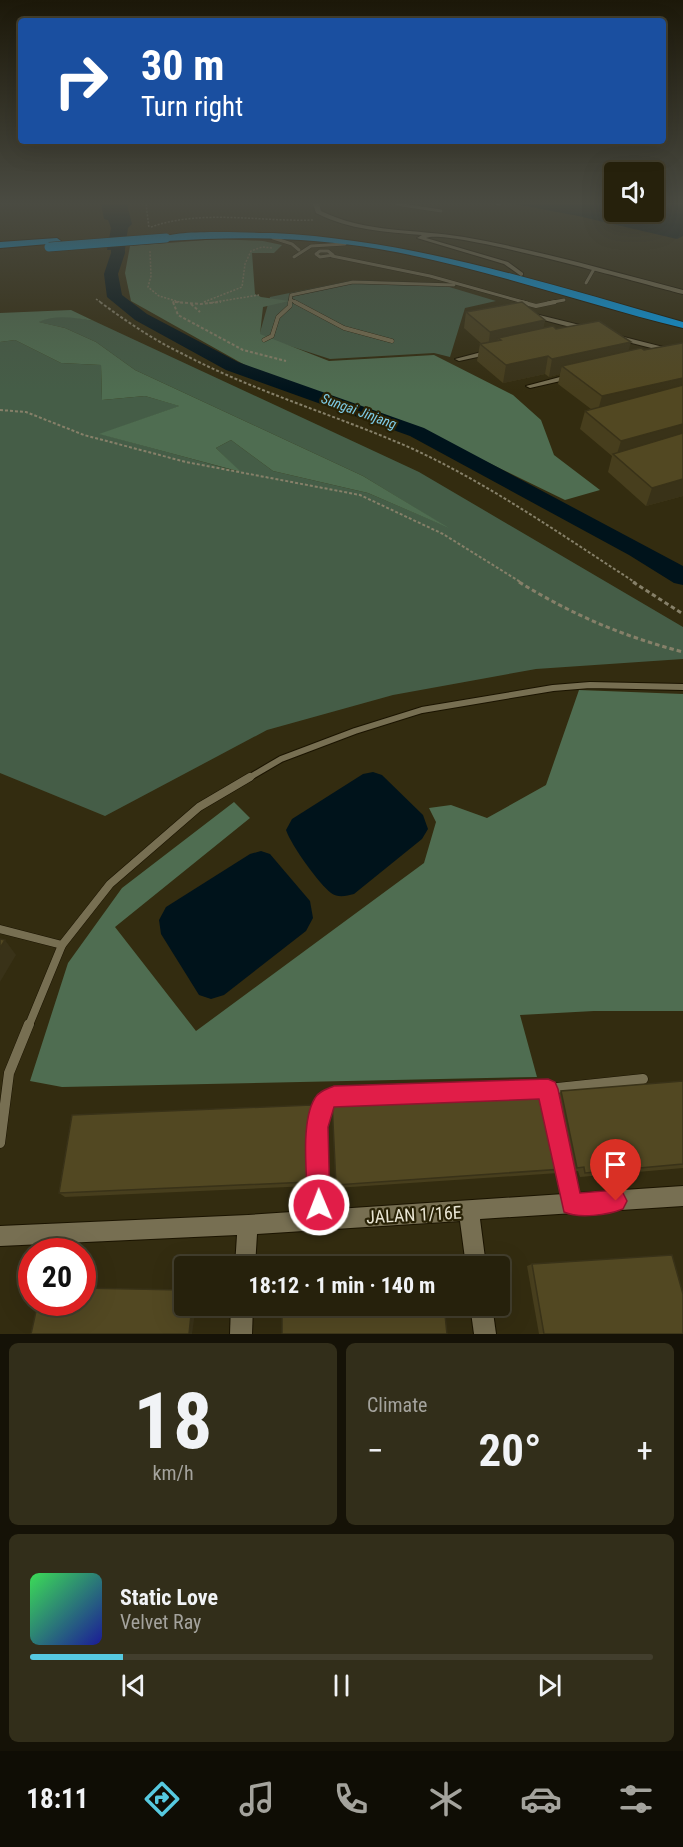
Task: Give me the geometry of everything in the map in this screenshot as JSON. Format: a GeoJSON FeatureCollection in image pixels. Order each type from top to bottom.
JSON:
{"type":"FeatureCollection","features":[{"type":"Feature","properties":{"kind":"highway"},"geometry":{"type":"LineString","coordinates":[[465,266],[683,326]]}},
{"type":"Feature","properties":{"kind":"highway"},"geometry":{"type":"LineString","coordinates":[[492,266],[683,318]]}},
{"type":"Feature","properties":{"kind":"street"},"geometry":{"type":"LineString","coordinates":[[510,266],[521,274]]}},
{"type":"Feature","properties":{"kind":"street"},"geometry":{"type":"LineString","coordinates":[[582,266],[681,288]]}},
{"type":"Feature","properties":{"kind":"street"},"geometry":{"type":"LineString","coordinates":[[518,312],[683,354]]}},
{"type":"Feature","properties":{"kind":"street"},"geometry":{"type":"LineString","coordinates":[[569,335],[591,330]]}},
{"type":"Feature","properties":{"kind":"street"},"geometry":{"type":"LineString","coordinates":[[459,359],[503,349]]}},
{"type":"Feature","properties":{"kind":"street"},"geometry":{"type":"LineString","coordinates":[[651,357],[673,352]]}},
{"type":"Feature","properties":{"kind":"street"},"geometry":{"type":"LineString","coordinates":[[530,386],[585,373]]}},
{"type":"Feature","properties":{"kind":"street","name":"JALAN 1/16E"},"geometry":{"type":"LineString","coordinates":[[0,1236],[248,1225],[683,1198]]}},
{"type":"Feature","properties":{"kind":"street"},"geometry":{"type":"LineString","coordinates":[[469,1212],[475,1256]]}},
{"type":"Feature","properties":{"kind":"street"},"geometry":{"type":"LineString","coordinates":[[246,1256],[248,1225]]}},
{"type":"Feature","properties":{"kind":"street"},"geometry":{"type":"LineString","coordinates":[[240,1334],[241,1316]]}},
{"type":"Feature","properties":{"kind":"street"},"geometry":{"type":"LineString","coordinates":[[483,1316],[485,1334]]}},
{"type":"Feature","properties":{"kind":"lane"},"geometry":{"type":"LineString","coordinates":[[382,266],[430,276],[536,306],[564,300]]}},
{"type":"Feature","properties":{"kind":"lane"},"geometry":{"type":"LineString","coordinates":[[586,283],[594,269]]}},
{"type":"Feature","properties":{"kind":"lane"},"geometry":{"type":"LineString","coordinates":[[264,340],[272,336],[278,317],[290,306],[291,295],[302,291],[353,282],[458,284]]}},
{"type":"Feature","properties":{"kind":"lane"},"geometry":{"type":"LineString","coordinates":[[291,300],[344,328],[392,340]]}},
{"type":"Feature","properties":{"kind":"lane"},"geometry":{"type":"LineString","coordinates":[[0,1143],[9,1074],[62,945],[110,884],[199,807],[281,759],[355,731],[422,710],[508,694],[590,685],[683,687]]}},
{"type":"Feature","properties":{"kind":"lane"},"geometry":{"type":"LineString","coordinates":[[0,929],[62,945]]}},
{"type":"Feature","properties":{"kind":"lane"},"geometry":{"type":"LineString","coordinates":[[319,1220],[317,1127],[322,1105],[327,1099],[548,1089],[643,1079]]}},
{"type":"Feature","properties":{"kind":"lane"},"geometry":{"type":"LineString","coordinates":[[548,1089],[572,1204]]}},
{"type":"Feature","properties":{"kind":"path"},"geometry":{"type":"LineString","coordinates":[[151,266],[152,276],[148,287],[156,297],[200,304],[259,295]]}},
{"type":"Feature","properties":{"kind":"path"},"geometry":{"type":"LineString","coordinates":[[200,304],[231,293],[242,286],[245,266]]}},
{"type":"Feature","properties":{"kind":"path"},"geometry":{"type":"LineString","coordinates":[[96,300],[122,321],[208,368],[363,428],[456,470],[543,523],[683,614]]}},
{"type":"Feature","properties":{"kind":"path"},"geometry":{"type":"LineString","coordinates":[[173,301],[178,315],[209,332],[243,350],[286,361]]}},
{"type":"Feature","properties":{"kind":"path"},"geometry":{"type":"LineString","coordinates":[[192,304],[200,312]]}},
{"type":"Feature","properties":{"kind":"path"},"geometry":{"type":"LineString","coordinates":[[0,410],[26,412],[84,435],[186,462],[360,495],[443,534],[562,608],[634,639],[683,652]]}},
{"type":"Feature","properties":{"kind":"green space"},"geometry":{"type":"Polygon","coordinates":[[[126,266],[253,266],[255,294],[289,301],[263,307],[260,334],[329,361],[434,355],[513,395],[541,420],[554,455],[600,490],[565,500],[431,435],[259,373],[131,301],[125,273],[126,266]]]}},
{"type":"Feature","properties":{"kind":"green space"},"geometry":{"type":"Polygon","coordinates":[[[353,280],[436,283],[496,301],[465,308],[450,357],[434,353],[330,359],[259,336],[270,297],[353,280]]]}},
{"type":"Feature","properties":{"kind":"green space"},"geometry":{"type":"Polygon","coordinates":[[[71,310],[94,321],[59,317],[39,322],[65,328],[96,342],[135,370],[363,476],[449,528],[368,493],[273,471],[231,440],[216,448],[241,472],[99,434],[179,406],[145,396],[102,400],[101,365],[61,363],[15,340],[0,342],[0,313],[71,310]]]}},
{"type":"Feature","properties":{"kind":"green space"},"geometry":{"type":"Polygon","coordinates":[[[50,317],[73,317],[94,321],[419,472],[683,627],[683,659],[536,669],[393,695],[267,730],[105,816],[0,773],[0,342],[15,340],[61,363],[101,365],[102,400],[145,396],[180,406],[101,434],[240,472],[216,448],[231,440],[273,471],[368,493],[443,525],[363,476],[135,370],[96,342],[65,328],[38,322],[50,317]]]}},
{"type":"Feature","properties":{"kind":"green space"},"geometry":{"type":"Polygon","coordinates":[[[579,690],[683,694],[683,1011],[594,1011],[520,1015],[537,1077],[62,1087],[30,1081],[68,963],[122,888],[234,802],[250,818],[115,927],[196,1031],[424,863],[436,822],[429,808],[451,805],[487,818],[546,785],[579,690]]]}},
{"type":"Feature","properties":{"kind":"water"},"geometry":{"type":"Polygon","coordinates":[[[373,772],[382,775],[423,815],[428,829],[422,839],[354,894],[336,896],[313,873],[293,845],[286,830],[292,819],[363,774],[373,772]]]}},
{"type":"Feature","properties":{"kind":"water"},"geometry":{"type":"Polygon","coordinates":[[[261,851],[270,854],[310,901],[313,918],[306,931],[224,995],[211,999],[199,995],[161,934],[159,920],[166,907],[250,854],[261,851]]]}},
{"type":"Feature","properties":{"kind":"building"},"geometry":{"type":"Polygon","coordinates":[[[522,302],[545,320],[490,332],[466,312],[522,302]]]}},
{"type":"Feature","properties":{"kind":"building"},"geometry":{"type":"Polygon","coordinates":[[[599,321],[631,342],[552,359],[548,356],[506,365],[480,344],[553,326],[556,329],[599,321]]]}},
{"type":"Feature","properties":{"kind":"building"},"geometry":{"type":"Polygon","coordinates":[[[682,343],[683,378],[602,396],[562,366],[641,348],[644,350],[682,343]]]}},
{"type":"Feature","properties":{"kind":"building"},"geometry":{"type":"Polygon","coordinates":[[[683,385],[683,424],[621,441],[585,411],[683,385]]]}},
{"type":"Feature","properties":{"kind":"building"},"geometry":{"type":"Polygon","coordinates":[[[683,433],[683,479],[652,488],[613,454],[683,433]]]}},
{"type":"Feature","properties":{"kind":"building"},"geometry":{"type":"Polygon","coordinates":[[[683,1081],[683,1164],[585,1173],[584,1167],[577,1168],[561,1091],[683,1081]]]}},
{"type":"Feature","properties":{"kind":"building"},"geometry":{"type":"Polygon","coordinates":[[[546,1091],[563,1169],[336,1185],[332,1102],[546,1091]]]}},
{"type":"Feature","properties":{"kind":"building"},"geometry":{"type":"Polygon","coordinates":[[[311,1105],[308,1149],[309,1182],[59,1193],[72,1115],[311,1105]]]}},
{"type":"Feature","properties":{"kind":"building"},"geometry":{"type":"Polygon","coordinates":[[[672,1255],[683,1294],[683,1334],[544,1334],[532,1264],[672,1255]]]}},
{"type":"Feature","properties":{"kind":"building"},"geometry":{"type":"Polygon","coordinates":[[[96,1288],[174,1290],[174,1316],[191,1316],[189,1334],[31,1334],[35,1316],[96,1316],[96,1288]]]}},
{"type":"Feature","properties":{"kind":"building"},"geometry":{"type":"Polygon","coordinates":[[[282,1316],[445,1316],[447,1334],[282,1334],[282,1316]]]}},
{"type":"Feature","properties":{"kind":"waterway","name":"Sungai Jinjang"},"geometry":{"type":"LineString","coordinates":[[114,266],[111,274],[115,297],[141,317],[232,366],[417,432],[683,577]]}},
{"type":"Feature","properties":{"kind":"route"},"geometry":{"type":"LineString","coordinates":[[319,1205],[317,1127],[322,1105],[327,1099],[548,1089],[572,1204],[616,1201]]}}]}
